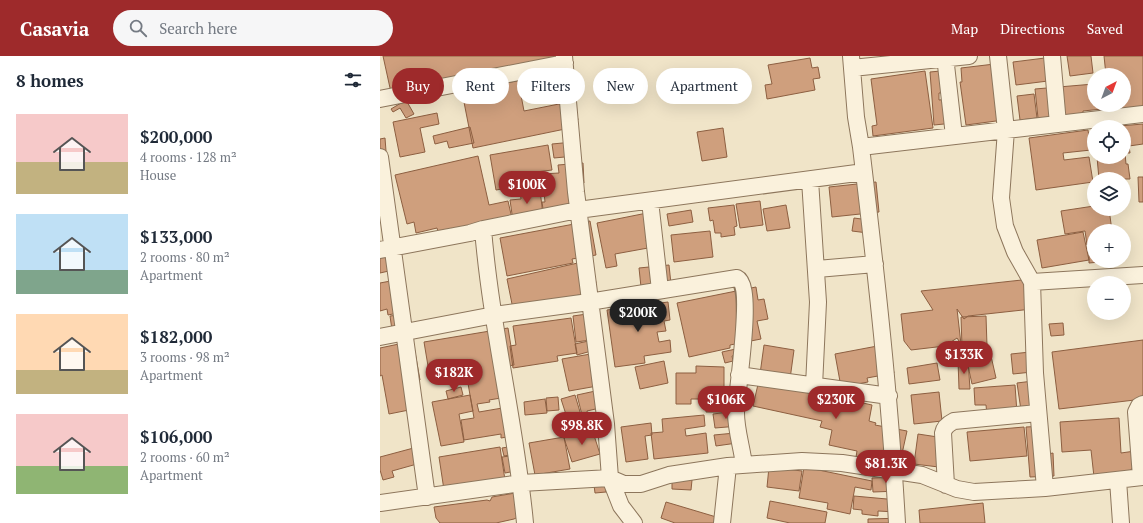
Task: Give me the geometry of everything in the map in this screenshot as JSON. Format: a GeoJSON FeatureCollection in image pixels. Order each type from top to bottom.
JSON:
{"type":"FeatureCollection","features":[{"type":"Feature","properties":{"kind":"street"},"geometry":{"type":"LineString","coordinates":[[897,523],[889,396],[875,264],[856,117],[851,62],[969,56]]}},
{"type":"Feature","properties":{"kind":"street"},"geometry":{"type":"LineString","coordinates":[[998,56],[1006,130],[1001,198],[1005,226],[1016,252],[1032,282],[1038,413],[1045,488]]}},
{"type":"Feature","properties":{"kind":"street"},"geometry":{"type":"LineString","coordinates":[[1052,56],[1058,124]]}},
{"type":"Feature","properties":{"kind":"street"},"geometry":{"type":"LineString","coordinates":[[945,57],[954,136]]}},
{"type":"Feature","properties":{"kind":"street"},"geometry":{"type":"LineString","coordinates":[[380,98],[564,59],[578,210],[606,424],[610,478],[621,506],[634,523]]}},
{"type":"Feature","properties":{"kind":"street"},"geometry":{"type":"LineString","coordinates":[[861,147],[1143,114]]}},
{"type":"Feature","properties":{"kind":"street"},"geometry":{"type":"LineString","coordinates":[[380,164],[386,248],[405,333],[427,497]]}},
{"type":"Feature","properties":{"kind":"street"},"geometry":{"type":"LineString","coordinates":[[386,248],[470,233],[483,229],[578,210],[864,172]]}},
{"type":"Feature","properties":{"kind":"street"},"geometry":{"type":"LineString","coordinates":[[810,180],[818,302],[814,386]]}},
{"type":"Feature","properties":{"kind":"street"},"geometry":{"type":"LineString","coordinates":[[650,201],[660,290]]}},
{"type":"Feature","properties":{"kind":"street"},"geometry":{"type":"LineString","coordinates":[[483,229],[494,315],[522,483],[525,523]]}},
{"type":"Feature","properties":{"kind":"street"},"geometry":{"type":"LineString","coordinates":[[816,269],[875,264]]}},
{"type":"Feature","properties":{"kind":"street"},"geometry":{"type":"LineString","coordinates":[[1032,282],[1143,275]]}},
{"type":"Feature","properties":{"kind":"street"},"geometry":{"type":"LineString","coordinates":[[380,337],[494,315],[589,302],[737,278],[740,279],[743,284],[745,298],[743,341],[736,414],[744,465]]}},
{"type":"Feature","properties":{"kind":"street"},"geometry":{"type":"LineString","coordinates":[[739,375],[889,396]]}},
{"type":"Feature","properties":{"kind":"street"},"geometry":{"type":"LineString","coordinates":[[380,503],[522,483],[610,478],[624,484],[641,484],[669,475],[728,466],[802,461],[842,463],[922,475],[957,489],[974,492],[1045,488],[1142,477],[1136,412],[1139,406],[1143,404]]}},
{"type":"Feature","properties":{"kind":"street"},"geometry":{"type":"LineString","coordinates":[[946,484],[943,429],[949,423],[1038,413]]}},
{"type":"Feature","properties":{"kind":"street"},"geometry":{"type":"LineString","coordinates":[[722,523],[728,466]]}},
{"type":"Feature","properties":{"kind":"street"},"geometry":{"type":"LineString","coordinates":[[1118,480],[1121,523]]}},
{"type":"Feature","properties":{"kind":"building"},"geometry":{"type":"Polygon","coordinates":[[[383,56],[560,56],[509,68],[452,68],[452,82],[444,84],[444,68],[392,68],[392,97],[383,56]]]}},
{"type":"Feature","properties":{"kind":"building"},"geometry":{"type":"Polygon","coordinates":[[[1067,56],[1091,56],[1092,68],[1087,68],[1087,74],[1070,76],[1067,56]]]}},
{"type":"Feature","properties":{"kind":"building"},"geometry":{"type":"Polygon","coordinates":[[[1104,56],[1143,56],[1143,109],[1131,110],[1131,68],[1105,68],[1104,56]]]}},
{"type":"Feature","properties":{"kind":"building"},"geometry":{"type":"Polygon","coordinates":[[[1053,57],[1056,80],[1016,85],[1013,62],[1053,57]]]}},
{"type":"Feature","properties":{"kind":"building"},"geometry":{"type":"Polygon","coordinates":[[[810,58],[812,68],[818,67],[820,78],[813,79],[815,90],[767,99],[765,85],[772,84],[768,65],[810,58]]]}},
{"type":"Feature","properties":{"kind":"building"},"geometry":{"type":"Polygon","coordinates":[[[1003,63],[1011,119],[966,125],[960,82],[962,82],[961,68],[1003,63]]]}},
{"type":"Feature","properties":{"kind":"building"},"geometry":{"type":"Polygon","coordinates":[[[951,70],[953,92],[939,93],[939,100],[952,99],[954,123],[934,125],[930,72],[951,70]]]}},
{"type":"Feature","properties":{"kind":"building"},"geometry":{"type":"Polygon","coordinates":[[[925,71],[933,128],[873,136],[872,126],[877,125],[871,79],[925,71]]]}},
{"type":"Feature","properties":{"kind":"building"},"geometry":{"type":"Polygon","coordinates":[[[517,81],[517,104],[523,104],[524,111],[559,104],[575,104],[578,120],[569,122],[570,128],[473,148],[464,104],[509,104],[509,82],[517,81]]]}},
{"type":"Feature","properties":{"kind":"building"},"geometry":{"type":"Polygon","coordinates":[[[1087,85],[1087,111],[1083,111],[1083,115],[1038,118],[1035,89],[1087,85]]]}},
{"type":"Feature","properties":{"kind":"building"},"geometry":{"type":"Polygon","coordinates":[[[1034,94],[1037,118],[1020,120],[1017,96],[1034,94]]]}},
{"type":"Feature","properties":{"kind":"building"},"geometry":{"type":"Polygon","coordinates":[[[399,104],[408,104],[414,114],[406,118],[400,108],[393,112],[391,109],[399,104]]]}},
{"type":"Feature","properties":{"kind":"building"},"geometry":{"type":"Polygon","coordinates":[[[437,113],[439,124],[420,128],[425,152],[400,157],[393,122],[437,113]]]}},
{"type":"Feature","properties":{"kind":"building"},"geometry":{"type":"Polygon","coordinates":[[[1143,124],[1143,144],[1131,146],[1131,125],[1143,124]]]}},
{"type":"Feature","properties":{"kind":"building"},"geometry":{"type":"Polygon","coordinates":[[[470,127],[474,143],[449,148],[447,141],[435,144],[433,136],[470,127]]]}},
{"type":"Feature","properties":{"kind":"building"},"geometry":{"type":"Polygon","coordinates":[[[723,128],[727,157],[702,161],[697,132],[723,128]]]}},
{"type":"Feature","properties":{"kind":"building"},"geometry":{"type":"Polygon","coordinates":[[[1087,130],[1087,150],[1063,153],[1064,160],[1087,157],[1087,164],[1090,164],[1091,172],[1087,172],[1087,183],[1036,190],[1029,138],[1087,130]]]}},
{"type":"Feature","properties":{"kind":"building"},"geometry":{"type":"Polygon","coordinates":[[[385,138],[386,151],[382,151],[380,159],[380,139],[385,138]]]}},
{"type":"Feature","properties":{"kind":"building"},"geometry":{"type":"Polygon","coordinates":[[[573,142],[575,156],[554,158],[552,144],[573,142]]]}},
{"type":"Feature","properties":{"kind":"building"},"geometry":{"type":"Polygon","coordinates":[[[548,145],[552,170],[528,173],[530,184],[517,186],[519,191],[509,193],[508,188],[496,190],[490,155],[548,145]]]}},
{"type":"Feature","properties":{"kind":"building"},"geometry":{"type":"Polygon","coordinates":[[[478,156],[489,205],[508,201],[513,223],[440,239],[437,228],[416,233],[414,222],[407,224],[395,175],[478,156]]]}},
{"type":"Feature","properties":{"kind":"building"},"geometry":{"type":"Polygon","coordinates":[[[583,163],[584,183],[581,183],[584,213],[544,216],[542,202],[545,202],[542,174],[559,173],[558,165],[583,163]]]}},
{"type":"Feature","properties":{"kind":"building"},"geometry":{"type":"Polygon","coordinates":[[[1098,164],[1128,164],[1129,172],[1098,172],[1098,164]]]}},
{"type":"Feature","properties":{"kind":"building"},"geometry":{"type":"Polygon","coordinates":[[[1138,177],[1143,177],[1143,202],[1139,202],[1138,177]]]}},
{"type":"Feature","properties":{"kind":"building"},"geometry":{"type":"Polygon","coordinates":[[[876,182],[879,212],[832,217],[829,187],[876,182]]]}},
{"type":"Feature","properties":{"kind":"building"},"geometry":{"type":"Polygon","coordinates":[[[540,190],[543,215],[513,221],[510,200],[521,199],[520,191],[540,190]]]}},
{"type":"Feature","properties":{"kind":"building"},"geometry":{"type":"Polygon","coordinates":[[[760,201],[763,225],[740,228],[736,204],[760,201]]]}},
{"type":"Feature","properties":{"kind":"building"},"geometry":{"type":"Polygon","coordinates":[[[734,205],[737,226],[734,227],[735,235],[721,237],[721,233],[715,233],[713,220],[710,221],[708,208],[734,205]]]}},
{"type":"Feature","properties":{"kind":"building"},"geometry":{"type":"Polygon","coordinates":[[[786,205],[790,228],[767,231],[763,209],[786,205]]]}},
{"type":"Feature","properties":{"kind":"building"},"geometry":{"type":"Polygon","coordinates":[[[1087,207],[1087,216],[1110,216],[1111,224],[1087,224],[1087,245],[1085,231],[1065,234],[1061,211],[1087,207]]]}},
{"type":"Feature","properties":{"kind":"building"},"geometry":{"type":"Polygon","coordinates":[[[691,210],[693,222],[669,226],[667,214],[691,210]]]}},
{"type":"Feature","properties":{"kind":"building"},"geometry":{"type":"Polygon","coordinates":[[[657,211],[662,237],[646,240],[648,248],[615,254],[617,266],[606,268],[597,223],[657,211]]]}},
{"type":"Feature","properties":{"kind":"building"},"geometry":{"type":"Polygon","coordinates":[[[854,218],[869,220],[868,233],[852,231],[854,218]]]}},
{"type":"Feature","properties":{"kind":"building"},"geometry":{"type":"Polygon","coordinates":[[[590,221],[596,255],[572,259],[573,263],[507,276],[500,238],[590,221]]]}},
{"type":"Feature","properties":{"kind":"building"},"geometry":{"type":"Polygon","coordinates":[[[710,231],[713,257],[674,262],[671,235],[710,231]]]}},
{"type":"Feature","properties":{"kind":"building"},"geometry":{"type":"Polygon","coordinates":[[[1083,232],[1087,251],[1087,260],[1042,268],[1037,240],[1083,232]]]}},
{"type":"Feature","properties":{"kind":"building"},"geometry":{"type":"Polygon","coordinates":[[[398,252],[402,268],[380,273],[380,256],[398,252]]]}},
{"type":"Feature","properties":{"kind":"building"},"geometry":{"type":"Polygon","coordinates":[[[591,260],[596,283],[587,285],[589,293],[541,303],[514,314],[507,279],[591,260]]]}},
{"type":"Feature","properties":{"kind":"building"},"geometry":{"type":"Polygon","coordinates":[[[669,265],[671,284],[641,287],[639,268],[669,265]]]}},
{"type":"Feature","properties":{"kind":"building"},"geometry":{"type":"Polygon","coordinates":[[[401,279],[407,311],[388,315],[387,309],[380,311],[380,283],[401,279]]]}},
{"type":"Feature","properties":{"kind":"building"},"geometry":{"type":"Polygon","coordinates":[[[1031,279],[1032,309],[968,316],[964,319],[957,309],[961,344],[957,338],[945,346],[911,350],[904,341],[901,314],[933,310],[921,291],[1031,279]]]}},
{"type":"Feature","properties":{"kind":"building"},"geometry":{"type":"Polygon","coordinates":[[[756,287],[758,300],[764,299],[768,319],[757,321],[761,339],[730,345],[730,348],[689,357],[677,303],[756,287]]]}},
{"type":"Feature","properties":{"kind":"building"},"geometry":{"type":"Polygon","coordinates":[[[668,302],[670,320],[664,321],[666,331],[657,332],[659,342],[670,340],[671,352],[644,356],[645,363],[615,367],[607,310],[668,302]]]}},
{"type":"Feature","properties":{"kind":"building"},"geometry":{"type":"Polygon","coordinates":[[[594,313],[598,339],[576,342],[573,316],[594,313]]]}},
{"type":"Feature","properties":{"kind":"building"},"geometry":{"type":"Polygon","coordinates":[[[408,314],[392,330],[390,316],[408,314]]]}},
{"type":"Feature","properties":{"kind":"building"},"geometry":{"type":"Polygon","coordinates":[[[986,316],[987,346],[962,347],[961,317],[986,316]]]}},
{"type":"Feature","properties":{"kind":"building"},"geometry":{"type":"Polygon","coordinates":[[[571,318],[577,353],[557,356],[558,361],[513,368],[510,346],[516,345],[513,326],[571,318]]]}},
{"type":"Feature","properties":{"kind":"building"},"geometry":{"type":"Polygon","coordinates":[[[1063,323],[1064,335],[1051,336],[1049,324],[1063,323]]]}},
{"type":"Feature","properties":{"kind":"building"},"geometry":{"type":"Polygon","coordinates":[[[508,328],[514,365],[508,366],[513,396],[489,400],[490,402],[477,404],[479,412],[514,406],[519,435],[501,438],[501,434],[464,440],[461,420],[474,418],[466,372],[430,378],[424,342],[508,328]]]}},
{"type":"Feature","properties":{"kind":"building"},"geometry":{"type":"Polygon","coordinates":[[[593,340],[595,350],[577,355],[575,344],[593,340]]]}},
{"type":"Feature","properties":{"kind":"building"},"geometry":{"type":"Polygon","coordinates":[[[1143,340],[1143,399],[1059,409],[1052,352],[1143,340]]]}},
{"type":"Feature","properties":{"kind":"building"},"geometry":{"type":"Polygon","coordinates":[[[413,341],[420,380],[414,381],[409,410],[389,414],[382,375],[380,376],[380,348],[413,341]]]}},
{"type":"Feature","properties":{"kind":"building"},"geometry":{"type":"Polygon","coordinates":[[[888,344],[894,373],[867,378],[868,382],[841,387],[835,354],[888,344]]]}},
{"type":"Feature","properties":{"kind":"building"},"geometry":{"type":"Polygon","coordinates":[[[764,345],[794,350],[790,379],[760,374],[764,345]]]}},
{"type":"Feature","properties":{"kind":"building"},"geometry":{"type":"Polygon","coordinates":[[[745,347],[746,353],[732,356],[733,361],[725,363],[722,352],[745,347]]]}},
{"type":"Feature","properties":{"kind":"building"},"geometry":{"type":"Polygon","coordinates":[[[1040,351],[1042,371],[1013,374],[1011,354],[1040,351]]]}},
{"type":"Feature","properties":{"kind":"building"},"geometry":{"type":"Polygon","coordinates":[[[602,352],[603,385],[569,391],[562,359],[602,352]]]}},
{"type":"Feature","properties":{"kind":"building"},"geometry":{"type":"Polygon","coordinates":[[[991,356],[996,378],[972,384],[967,361],[991,356]]]}},
{"type":"Feature","properties":{"kind":"building"},"geometry":{"type":"Polygon","coordinates":[[[958,360],[968,360],[970,389],[959,389],[958,360]]]}},
{"type":"Feature","properties":{"kind":"building"},"geometry":{"type":"Polygon","coordinates":[[[664,361],[668,383],[640,389],[635,367],[664,361]]]}},
{"type":"Feature","properties":{"kind":"building"},"geometry":{"type":"Polygon","coordinates":[[[937,363],[940,380],[909,384],[907,368],[937,363]]]}},
{"type":"Feature","properties":{"kind":"building"},"geometry":{"type":"Polygon","coordinates":[[[696,366],[724,367],[724,397],[736,397],[736,412],[706,412],[706,399],[691,399],[691,404],[676,404],[676,373],[696,373],[696,366]]]}},
{"type":"Feature","properties":{"kind":"building"},"geometry":{"type":"Polygon","coordinates":[[[759,380],[872,405],[869,421],[876,423],[875,425],[907,431],[900,463],[871,456],[871,460],[856,457],[857,451],[829,445],[832,430],[820,427],[822,421],[753,406],[759,380]]]}},
{"type":"Feature","properties":{"kind":"building"},"geometry":{"type":"Polygon","coordinates":[[[1041,380],[1037,416],[1022,417],[1017,383],[1041,380]]]}},
{"type":"Feature","properties":{"kind":"building"},"geometry":{"type":"Polygon","coordinates":[[[1015,385],[1017,413],[987,415],[986,405],[975,405],[974,388],[1015,385]]]}},
{"type":"Feature","properties":{"kind":"building"},"geometry":{"type":"Polygon","coordinates":[[[461,387],[463,395],[448,399],[446,391],[461,387]]]}},
{"type":"Feature","properties":{"kind":"building"},"geometry":{"type":"Polygon","coordinates":[[[600,390],[604,407],[587,411],[588,418],[583,419],[577,395],[600,390]]]}},
{"type":"Feature","properties":{"kind":"building"},"geometry":{"type":"Polygon","coordinates":[[[939,392],[942,421],[914,424],[911,395],[939,392]]]}},
{"type":"Feature","properties":{"kind":"building"},"geometry":{"type":"Polygon","coordinates":[[[470,395],[473,411],[459,414],[464,442],[441,446],[432,402],[470,395]]]}},
{"type":"Feature","properties":{"kind":"building"},"geometry":{"type":"Polygon","coordinates":[[[575,395],[583,422],[570,427],[561,399],[575,395]]]}},
{"type":"Feature","properties":{"kind":"building"},"geometry":{"type":"Polygon","coordinates":[[[558,397],[559,410],[547,411],[546,398],[558,397]]]}},
{"type":"Feature","properties":{"kind":"building"},"geometry":{"type":"Polygon","coordinates":[[[545,399],[547,413],[525,415],[524,402],[545,399]]]}},
{"type":"Feature","properties":{"kind":"building"},"geometry":{"type":"Polygon","coordinates":[[[737,411],[739,426],[715,428],[713,414],[737,411]]]}},
{"type":"Feature","properties":{"kind":"building"},"geometry":{"type":"Polygon","coordinates":[[[704,415],[705,426],[685,429],[686,436],[706,433],[708,453],[654,459],[651,433],[663,432],[662,419],[704,415]]]}},
{"type":"Feature","properties":{"kind":"building"},"geometry":{"type":"Polygon","coordinates":[[[1119,418],[1121,453],[1135,451],[1143,468],[1131,469],[1132,474],[1094,477],[1091,450],[1062,452],[1060,422],[1119,418]]]}},
{"type":"Feature","properties":{"kind":"building"},"geometry":{"type":"Polygon","coordinates":[[[651,423],[652,435],[645,436],[648,459],[626,462],[621,427],[651,423]]]}},
{"type":"Feature","properties":{"kind":"building"},"geometry":{"type":"Polygon","coordinates":[[[1046,426],[1048,454],[1053,453],[1054,476],[1030,477],[1026,427],[1046,426]]]}},
{"type":"Feature","properties":{"kind":"building"},"geometry":{"type":"Polygon","coordinates":[[[1024,427],[1027,456],[970,461],[967,432],[1024,427]]]}},
{"type":"Feature","properties":{"kind":"building"},"geometry":{"type":"Polygon","coordinates":[[[592,429],[600,454],[572,462],[564,438],[592,429]]]}},
{"type":"Feature","properties":{"kind":"building"},"geometry":{"type":"Polygon","coordinates":[[[735,433],[737,443],[716,446],[714,435],[735,433]]]}},
{"type":"Feature","properties":{"kind":"building"},"geometry":{"type":"Polygon","coordinates":[[[918,434],[951,439],[947,468],[914,464],[918,434]]]}},
{"type":"Feature","properties":{"kind":"building"},"geometry":{"type":"Polygon","coordinates":[[[564,437],[570,469],[535,475],[529,443],[564,437]]]}},
{"type":"Feature","properties":{"kind":"building"},"geometry":{"type":"Polygon","coordinates":[[[421,446],[417,464],[392,471],[394,477],[383,480],[380,470],[380,457],[421,446]]]}},
{"type":"Feature","properties":{"kind":"building"},"geometry":{"type":"Polygon","coordinates":[[[514,446],[516,454],[504,456],[502,448],[514,446]]]}},
{"type":"Feature","properties":{"kind":"building"},"geometry":{"type":"Polygon","coordinates":[[[500,447],[505,480],[444,490],[439,457],[500,447]]]}},
{"type":"Feature","properties":{"kind":"building"},"geometry":{"type":"Polygon","coordinates":[[[518,455],[521,470],[505,473],[502,457],[518,455]]]}},
{"type":"Feature","properties":{"kind":"building"},"geometry":{"type":"Polygon","coordinates":[[[769,467],[802,471],[799,491],[767,487],[769,467]]]}},
{"type":"Feature","properties":{"kind":"building"},"geometry":{"type":"Polygon","coordinates":[[[804,467],[872,481],[871,490],[855,487],[850,514],[827,509],[828,503],[799,498],[804,467]]]}},
{"type":"Feature","properties":{"kind":"building"},"geometry":{"type":"Polygon","coordinates":[[[900,477],[900,491],[873,492],[872,478],[900,477]]]}},
{"type":"Feature","properties":{"kind":"building"},"geometry":{"type":"Polygon","coordinates":[[[672,478],[692,480],[691,490],[672,489],[672,478]]]}},
{"type":"Feature","properties":{"kind":"building"},"geometry":{"type":"Polygon","coordinates":[[[605,484],[606,492],[595,493],[594,485],[605,484]]]}},
{"type":"Feature","properties":{"kind":"building"},"geometry":{"type":"Polygon","coordinates":[[[521,492],[524,514],[514,519],[496,523],[440,523],[436,518],[434,507],[487,500],[490,501],[492,497],[521,492]]]}},
{"type":"Feature","properties":{"kind":"building"},"geometry":{"type":"Polygon","coordinates":[[[854,496],[898,500],[897,512],[878,511],[878,516],[862,514],[862,510],[853,509],[854,496]]]}},
{"type":"Feature","properties":{"kind":"building"},"geometry":{"type":"Polygon","coordinates":[[[770,501],[827,512],[825,523],[790,523],[767,518],[770,501]]]}},
{"type":"Feature","properties":{"kind":"building"},"geometry":{"type":"Polygon","coordinates":[[[666,502],[723,519],[722,523],[675,523],[661,518],[666,502]]]}},
{"type":"Feature","properties":{"kind":"building"},"geometry":{"type":"Polygon","coordinates":[[[983,503],[985,523],[920,523],[919,510],[983,503]]]}},
{"type":"Feature","properties":{"kind":"building"},"geometry":{"type":"Polygon","coordinates":[[[904,518],[904,523],[868,523],[868,519],[904,518]]]}}]}
